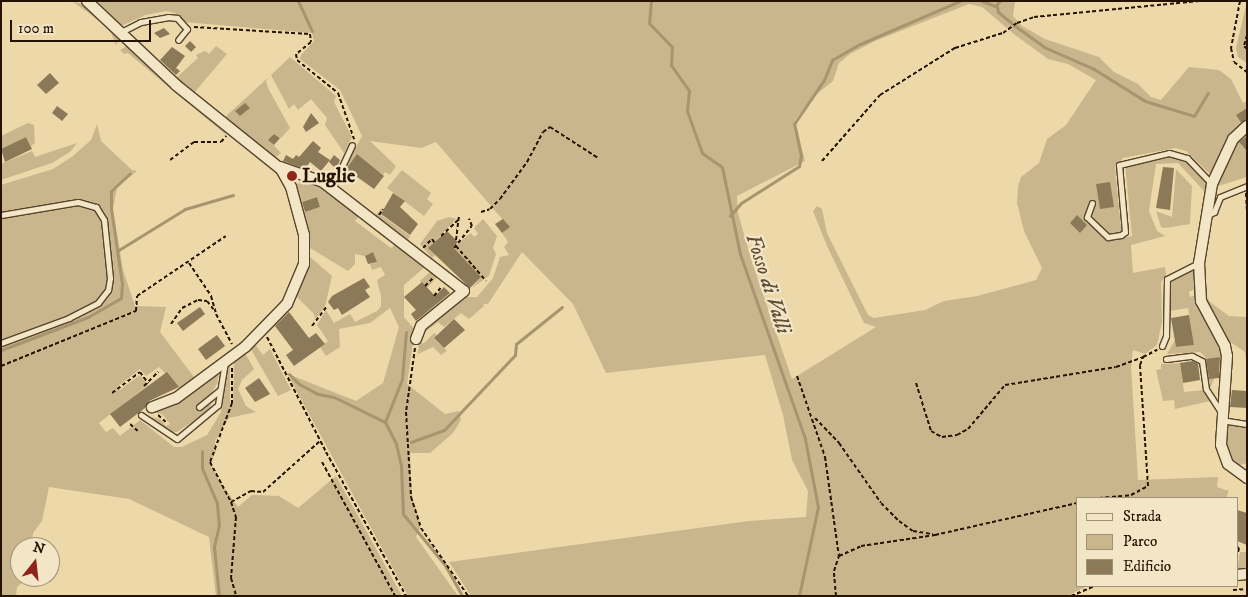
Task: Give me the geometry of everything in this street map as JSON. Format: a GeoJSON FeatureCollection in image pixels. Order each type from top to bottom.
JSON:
{"type":"FeatureCollection","features":[{"type":"Feature","properties":{"kind":"street"},"geometry":{"type":"LineString","coordinates":[[86,1],[167,77],[231,130],[277,165],[313,177],[332,188],[418,253],[464,292],[421,326],[416,339]]}},
{"type":"Feature","properties":{"kind":"street"},"geometry":{"type":"LineString","coordinates":[[1247,126],[1232,139],[1212,184],[1205,215],[1199,263],[1201,301],[1225,346],[1220,445],[1228,464],[1247,478]]}},
{"type":"Feature","properties":{"kind":"street"},"geometry":{"type":"LineString","coordinates":[[152,407],[176,398],[231,357],[292,296],[304,264],[306,249],[291,187],[277,165]]}},
{"type":"Feature","properties":{"kind":"lane"},"geometry":{"type":"LineString","coordinates":[[121,32],[141,22],[168,17],[177,18],[187,29],[178,40]]}},
{"type":"Feature","properties":{"kind":"lane"},"geometry":{"type":"LineString","coordinates":[[332,188],[352,145]]}},
{"type":"Feature","properties":{"kind":"lane"},"geometry":{"type":"LineString","coordinates":[[1092,203],[1087,217],[1108,237],[1121,236],[1125,232],[1119,164],[1169,153],[1187,158],[1212,184]]}},
{"type":"Feature","properties":{"kind":"lane"},"geometry":{"type":"LineString","coordinates":[[1205,215],[1214,212],[1220,197],[1247,186]]}},
{"type":"Feature","properties":{"kind":"lane"},"geometry":{"type":"LineString","coordinates":[[1,214],[78,202],[96,207],[104,220],[110,278],[108,290],[98,303],[69,318],[1,343]]}},
{"type":"Feature","properties":{"kind":"lane"},"geometry":{"type":"LineString","coordinates":[[1162,346],[1166,336],[1167,279],[1199,263]]}},
{"type":"Feature","properties":{"kind":"lane"},"geometry":{"type":"LineString","coordinates":[[1166,359],[1192,356],[1202,361],[1206,389],[1221,416],[1247,424]]}},
{"type":"Feature","properties":{"kind":"lane"},"geometry":{"type":"LineString","coordinates":[[142,415],[177,439],[210,415],[218,405],[220,390],[231,357]]}},
{"type":"Feature","properties":{"kind":"lane"},"geometry":{"type":"LineString","coordinates":[[199,407],[220,390]]}},
{"type":"Feature","properties":{"kind":"path"},"geometry":{"type":"LineString","coordinates":[[822,161],[880,95],[954,48],[1003,33],[1017,23],[1034,18],[1199,1]]}},
{"type":"Feature","properties":{"kind":"path"},"geometry":{"type":"LineString","coordinates":[[1240,1],[1231,48],[1234,62],[1247,72]]}},
{"type":"Feature","properties":{"kind":"path"},"geometry":{"type":"LineString","coordinates":[[184,26],[310,34],[311,42],[296,54],[297,60],[338,94],[353,132],[352,145]]}},
{"type":"Feature","properties":{"kind":"path"},"geometry":{"type":"LineString","coordinates":[[1247,35],[1244,46],[1247,49]]}},
{"type":"Feature","properties":{"kind":"path"},"geometry":{"type":"LineString","coordinates":[[480,212],[490,209],[500,199],[527,162],[542,132],[550,127],[598,158]]}},
{"type":"Feature","properties":{"kind":"path"},"geometry":{"type":"LineString","coordinates":[[170,160],[194,142],[221,142],[231,130]]}},
{"type":"Feature","properties":{"kind":"path"},"geometry":{"type":"LineString","coordinates":[[1247,191],[1247,215]]}},
{"type":"Feature","properties":{"kind":"path"},"geometry":{"type":"LineString","coordinates":[[456,240],[459,214]]}},
{"type":"Feature","properties":{"kind":"path"},"geometry":{"type":"LineString","coordinates":[[469,219],[472,226],[455,247],[486,281]]}},
{"type":"Feature","properties":{"kind":"path"},"geometry":{"type":"LineString","coordinates":[[441,236],[458,220]]}},
{"type":"Feature","properties":{"kind":"path"},"geometry":{"type":"LineString","coordinates":[[1,366],[136,311],[137,296],[226,236]]}},
{"type":"Feature","properties":{"kind":"path"},"geometry":{"type":"LineString","coordinates":[[418,253],[432,239],[434,242]]}},
{"type":"Feature","properties":{"kind":"path"},"geometry":{"type":"LineString","coordinates":[[189,262],[211,296],[231,357],[232,403],[210,462],[231,502],[236,517],[231,578],[236,596]]}},
{"type":"Feature","properties":{"kind":"path"},"geometry":{"type":"LineString","coordinates":[[434,296],[449,278]]}},
{"type":"Feature","properties":{"kind":"path"},"geometry":{"type":"LineString","coordinates":[[171,324],[182,308],[198,300],[207,301],[216,312]]}},
{"type":"Feature","properties":{"kind":"path"},"geometry":{"type":"LineString","coordinates":[[312,326],[327,306]]}},
{"type":"Feature","properties":{"kind":"path"},"geometry":{"type":"LineString","coordinates":[[262,328],[320,441],[406,596]]}},
{"type":"Feature","properties":{"kind":"path"},"geometry":{"type":"LineString","coordinates":[[416,339],[406,412],[411,497],[421,528],[468,596]]}},
{"type":"Feature","properties":{"kind":"path"},"geometry":{"type":"LineString","coordinates":[[916,383],[931,431],[942,437],[957,435],[968,429],[1005,385],[1116,367],[1143,357],[1162,346]]}},
{"type":"Feature","properties":{"kind":"path"},"geometry":{"type":"LineString","coordinates":[[1110,497],[1131,495],[1148,486],[1140,365],[1143,357]]}},
{"type":"Feature","properties":{"kind":"path"},"geometry":{"type":"LineString","coordinates":[[112,393],[140,372],[148,383]]}},
{"type":"Feature","properties":{"kind":"path"},"geometry":{"type":"LineString","coordinates":[[144,386],[158,372]]}},
{"type":"Feature","properties":{"kind":"path"},"geometry":{"type":"LineString","coordinates":[[797,376],[814,417],[830,484],[839,556],[834,571],[836,596]]}},
{"type":"Feature","properties":{"kind":"path"},"geometry":{"type":"LineString","coordinates":[[814,417],[839,443],[881,503],[899,521],[913,531],[935,535]]}},
{"type":"Feature","properties":{"kind":"path"},"geometry":{"type":"LineString","coordinates":[[130,424],[139,432]]}},
{"type":"Feature","properties":{"kind":"path"},"geometry":{"type":"LineString","coordinates":[[231,502],[251,491],[263,492],[320,441]]}},
{"type":"Feature","properties":{"kind":"path"},"geometry":{"type":"LineString","coordinates":[[322,462],[395,596]]}},
{"type":"Feature","properties":{"kind":"path"},"geometry":{"type":"LineString","coordinates":[[839,556],[861,546],[935,535],[1076,503]]}},
{"type":"Feature","properties":{"kind":"path"},"geometry":{"type":"LineString","coordinates":[[1071,596],[1092,587]]}},
{"type":"Feature","properties":{"kind":"path"},"geometry":{"type":"LineString","coordinates":[[1232,590],[1247,589]]}},
{"type":"Feature","properties":{"kind":"green space"},"geometry":{"type":"Polygon","coordinates":[[[72,1],[88,6],[120,38],[116,45],[109,28],[72,1]]]}},
{"type":"Feature","properties":{"kind":"green space"},"geometry":{"type":"Polygon","coordinates":[[[101,1],[1015,1],[1013,16],[1022,26],[1045,39],[1099,57],[1114,72],[1138,84],[1151,97],[1161,100],[1189,67],[1219,70],[1231,79],[1243,103],[1247,101],[1247,108],[1236,115],[1241,124],[1228,138],[1211,175],[1186,151],[1176,148],[1123,158],[1115,168],[1122,238],[1132,236],[1125,163],[1169,155],[1186,160],[1208,185],[1204,191],[1178,163],[1156,164],[1149,211],[1157,231],[1165,236],[1131,245],[1133,273],[1165,267],[1166,276],[1161,282],[1162,322],[1157,345],[1145,354],[1133,350],[1131,366],[1138,480],[1218,477],[1217,487],[1229,491],[1226,497],[1076,497],[1076,587],[1085,587],[1067,596],[471,596],[449,562],[749,521],[806,517],[808,491],[792,460],[783,415],[765,355],[606,373],[573,304],[522,252],[488,304],[483,304],[484,306],[469,319],[461,313],[444,327],[438,322],[420,336],[463,297],[477,297],[493,278],[500,257],[509,255],[504,247],[508,242],[502,233],[509,227],[436,142],[421,148],[370,141],[396,166],[390,175],[385,172],[383,175],[357,154],[348,166],[346,165],[362,136],[340,90],[300,59],[301,55],[314,41],[312,33],[184,22],[175,13],[166,11],[146,15],[121,26],[99,4],[101,1]],[[969,4],[875,41],[850,54],[839,63],[833,81],[812,98],[795,120],[805,161],[737,196],[738,213],[752,262],[792,379],[876,327],[864,323],[827,246],[813,211],[817,206],[822,209],[827,233],[868,315],[874,318],[925,310],[944,301],[977,296],[1036,280],[1042,268],[1024,231],[1017,203],[1021,177],[1039,163],[1047,139],[1066,125],[1096,80],[1068,64],[1048,59],[1015,35],[982,7],[969,4]]]}},
{"type":"Feature","properties":{"kind":"green space"},"geometry":{"type":"Polygon","coordinates":[[[1247,1],[1247,63],[1238,57],[1236,48],[1247,1]]]}},
{"type":"Feature","properties":{"kind":"green space"},"geometry":{"type":"Polygon","coordinates":[[[127,46],[226,130],[225,134],[128,53],[124,54],[120,50],[127,46]]]}},
{"type":"Feature","properties":{"kind":"green space"},"geometry":{"type":"Polygon","coordinates":[[[216,46],[227,54],[194,93],[176,78],[198,58],[196,55],[205,51],[209,54],[216,46]]]}},
{"type":"Feature","properties":{"kind":"green space"},"geometry":{"type":"Polygon","coordinates":[[[290,57],[336,96],[334,102],[352,137],[344,153],[325,125],[327,118],[311,99],[298,110],[294,104],[289,109],[271,75],[290,57]]]}},
{"type":"Feature","properties":{"kind":"green space"},"geometry":{"type":"Polygon","coordinates":[[[270,76],[266,81],[268,88],[290,128],[281,138],[274,134],[269,140],[281,153],[275,158],[224,118],[270,76]]]}},
{"type":"Feature","properties":{"kind":"green space"},"geometry":{"type":"Polygon","coordinates":[[[28,123],[34,125],[35,143],[31,146],[26,137],[1,149],[1,136],[28,123]]]}},
{"type":"Feature","properties":{"kind":"green space"},"geometry":{"type":"Polygon","coordinates":[[[97,124],[101,141],[132,170],[137,171],[117,187],[113,209],[123,270],[135,306],[166,307],[160,332],[194,377],[180,389],[159,367],[146,376],[140,369],[117,387],[120,390],[140,375],[148,385],[99,423],[106,432],[113,428],[120,436],[140,420],[174,447],[182,447],[207,435],[221,412],[227,365],[230,362],[230,403],[233,405],[234,361],[245,353],[254,369],[242,380],[238,389],[246,406],[256,412],[229,418],[215,441],[216,451],[211,462],[219,480],[238,507],[252,495],[279,496],[298,508],[336,476],[402,596],[216,596],[209,537],[129,499],[49,487],[42,521],[33,533],[32,537],[10,537],[10,587],[17,587],[16,596],[1,596],[1,185],[53,169],[73,156],[91,140],[97,124]]]}},
{"type":"Feature","properties":{"kind":"green space"},"geometry":{"type":"Polygon","coordinates":[[[1237,139],[1243,147],[1247,144],[1247,177],[1215,187],[1237,139]]]}},
{"type":"Feature","properties":{"kind":"green space"},"geometry":{"type":"Polygon","coordinates":[[[77,143],[70,152],[52,163],[1,180],[1,164],[32,151],[35,157],[77,143]]]}},
{"type":"Feature","properties":{"kind":"green space"},"geometry":{"type":"Polygon","coordinates":[[[1176,169],[1192,186],[1190,224],[1165,228],[1161,227],[1156,211],[1172,217],[1176,169]]]}},
{"type":"Feature","properties":{"kind":"green space"},"geometry":{"type":"Polygon","coordinates":[[[402,170],[431,193],[427,199],[433,204],[424,216],[387,188],[402,170]]]}},
{"type":"Feature","properties":{"kind":"green space"},"geometry":{"type":"Polygon","coordinates":[[[301,178],[338,196],[361,214],[355,221],[391,248],[396,244],[427,265],[404,285],[404,317],[415,330],[407,384],[445,414],[459,411],[461,420],[453,433],[430,453],[410,453],[412,496],[421,525],[416,537],[458,596],[408,596],[290,379],[293,376],[356,401],[383,383],[399,327],[390,308],[370,323],[339,329],[340,347],[326,356],[320,347],[328,341],[317,325],[326,310],[334,323],[350,314],[355,322],[377,311],[381,306],[381,296],[377,280],[385,275],[381,267],[372,270],[370,264],[377,262],[373,252],[365,256],[355,254],[355,264],[348,271],[310,248],[303,216],[304,212],[320,207],[317,197],[301,202],[299,199],[294,183],[299,184],[301,178]]]}},
{"type":"Feature","properties":{"kind":"green space"},"geometry":{"type":"Polygon","coordinates":[[[382,208],[384,210],[381,215],[410,236],[408,240],[375,216],[382,208]]]}},
{"type":"Feature","properties":{"kind":"green space"},"geometry":{"type":"Polygon","coordinates":[[[449,217],[456,219],[429,248],[435,255],[432,258],[420,244],[437,221],[449,217]]]}},
{"type":"Feature","properties":{"kind":"green space"},"geometry":{"type":"Polygon","coordinates":[[[483,219],[497,236],[493,248],[496,254],[489,276],[472,288],[481,277],[453,247],[471,233],[474,237],[478,234],[474,228],[483,219]]]}},
{"type":"Feature","properties":{"kind":"green space"},"geometry":{"type":"Polygon","coordinates":[[[309,256],[332,276],[325,307],[315,319],[314,314],[296,296],[309,256]]]}},
{"type":"Feature","properties":{"kind":"green space"},"geometry":{"type":"Polygon","coordinates":[[[433,269],[440,274],[427,288],[420,281],[433,269]]]}},
{"type":"Feature","properties":{"kind":"green space"},"geometry":{"type":"Polygon","coordinates":[[[1194,269],[1197,288],[1189,292],[1190,297],[1196,295],[1222,346],[1222,365],[1221,357],[1211,359],[1214,379],[1210,388],[1206,358],[1200,352],[1167,354],[1175,340],[1176,347],[1194,345],[1188,308],[1170,311],[1168,300],[1169,281],[1194,269]]]}},
{"type":"Feature","properties":{"kind":"green space"},"geometry":{"type":"Polygon","coordinates":[[[1205,293],[1210,302],[1229,316],[1247,317],[1247,368],[1245,352],[1226,339],[1205,302],[1205,293]]]}},
{"type":"Feature","properties":{"kind":"green space"},"geometry":{"type":"Polygon","coordinates":[[[434,333],[437,335],[434,339],[447,351],[441,355],[433,347],[418,354],[419,343],[424,343],[434,333]]]}},
{"type":"Feature","properties":{"kind":"green space"},"geometry":{"type":"Polygon","coordinates":[[[254,343],[263,355],[270,349],[291,390],[278,396],[250,348],[254,343]]]}},
{"type":"Feature","properties":{"kind":"green space"},"geometry":{"type":"Polygon","coordinates":[[[1180,363],[1184,392],[1203,390],[1210,401],[1175,409],[1174,400],[1163,401],[1156,370],[1161,369],[1161,364],[1180,363]]]}},
{"type":"Feature","properties":{"kind":"green space"},"geometry":{"type":"Polygon","coordinates":[[[220,369],[217,384],[210,395],[198,404],[201,409],[211,402],[210,410],[177,432],[171,432],[147,416],[160,419],[166,426],[170,424],[162,414],[151,412],[220,369]]]}},
{"type":"Feature","properties":{"kind":"green space"},"geometry":{"type":"Polygon","coordinates":[[[1224,425],[1247,428],[1247,463],[1236,466],[1232,463],[1224,446],[1224,425]]]}},
{"type":"Feature","properties":{"kind":"green space"},"geometry":{"type":"Polygon","coordinates":[[[1240,552],[1247,552],[1247,571],[1238,571],[1240,552]]]}},
{"type":"Feature","properties":{"kind":"building"},"geometry":{"type":"Polygon","coordinates":[[[164,28],[170,34],[160,38],[154,33],[164,28]]]}},
{"type":"Feature","properties":{"kind":"building"},"geometry":{"type":"Polygon","coordinates":[[[190,41],[196,47],[191,52],[185,46],[190,41]]]}},
{"type":"Feature","properties":{"kind":"building"},"geometry":{"type":"Polygon","coordinates":[[[172,47],[185,56],[176,68],[180,71],[176,75],[160,60],[172,47]]]}},
{"type":"Feature","properties":{"kind":"building"},"geometry":{"type":"Polygon","coordinates":[[[50,73],[59,83],[46,94],[37,85],[50,73]]]}},
{"type":"Feature","properties":{"kind":"building"},"geometry":{"type":"Polygon","coordinates":[[[245,103],[250,108],[240,116],[235,111],[245,103]]]}},
{"type":"Feature","properties":{"kind":"building"},"geometry":{"type":"Polygon","coordinates":[[[57,106],[68,114],[62,121],[52,113],[57,106]]]}},
{"type":"Feature","properties":{"kind":"building"},"geometry":{"type":"Polygon","coordinates":[[[1247,108],[1247,119],[1241,123],[1236,115],[1247,108]]]}},
{"type":"Feature","properties":{"kind":"building"},"geometry":{"type":"Polygon","coordinates":[[[311,113],[319,123],[306,132],[303,127],[311,113]]]}},
{"type":"Feature","properties":{"kind":"building"},"geometry":{"type":"Polygon","coordinates":[[[274,134],[280,138],[274,145],[268,140],[274,134]]]}},
{"type":"Feature","properties":{"kind":"building"},"geometry":{"type":"Polygon","coordinates":[[[1247,136],[1247,151],[1239,142],[1247,136]]]}},
{"type":"Feature","properties":{"kind":"building"},"geometry":{"type":"Polygon","coordinates":[[[26,137],[32,149],[5,162],[1,149],[26,137]]]}},
{"type":"Feature","properties":{"kind":"building"},"geometry":{"type":"Polygon","coordinates":[[[313,141],[321,148],[318,152],[330,160],[321,171],[310,162],[305,169],[283,161],[286,155],[293,159],[296,155],[299,157],[313,141]]]}},
{"type":"Feature","properties":{"kind":"building"},"geometry":{"type":"Polygon","coordinates":[[[357,154],[384,176],[374,189],[346,169],[357,154]]]}},
{"type":"Feature","properties":{"kind":"building"},"geometry":{"type":"Polygon","coordinates":[[[334,155],[340,160],[336,169],[329,162],[334,155]]]}},
{"type":"Feature","properties":{"kind":"building"},"geometry":{"type":"Polygon","coordinates":[[[1163,167],[1174,168],[1170,210],[1156,208],[1163,167]]]}},
{"type":"Feature","properties":{"kind":"building"},"geometry":{"type":"Polygon","coordinates":[[[1110,182],[1114,207],[1100,209],[1096,184],[1110,182]]]}},
{"type":"Feature","properties":{"kind":"building"},"geometry":{"type":"Polygon","coordinates":[[[393,193],[405,201],[400,207],[418,224],[410,235],[381,214],[393,193]]]}},
{"type":"Feature","properties":{"kind":"building"},"geometry":{"type":"Polygon","coordinates":[[[317,197],[320,207],[305,212],[302,202],[317,197]]]}},
{"type":"Feature","properties":{"kind":"building"},"geometry":{"type":"Polygon","coordinates":[[[1077,215],[1087,225],[1080,233],[1070,223],[1077,215]]]}},
{"type":"Feature","properties":{"kind":"building"},"geometry":{"type":"Polygon","coordinates":[[[503,219],[510,227],[502,233],[495,224],[503,219]]]}},
{"type":"Feature","properties":{"kind":"building"},"geometry":{"type":"Polygon","coordinates":[[[447,231],[458,242],[453,247],[481,277],[470,288],[428,248],[447,231]]]}},
{"type":"Feature","properties":{"kind":"building"},"geometry":{"type":"Polygon","coordinates":[[[373,252],[377,262],[368,264],[365,256],[373,252]]]}},
{"type":"Feature","properties":{"kind":"building"},"geometry":{"type":"Polygon","coordinates":[[[364,278],[370,287],[365,290],[370,297],[342,315],[338,308],[334,310],[328,302],[332,296],[364,278]]]}},
{"type":"Feature","properties":{"kind":"building"},"geometry":{"type":"Polygon","coordinates":[[[422,282],[435,296],[444,287],[450,293],[416,321],[411,314],[416,310],[404,297],[422,282]]]}},
{"type":"Feature","properties":{"kind":"building"},"geometry":{"type":"Polygon","coordinates":[[[200,307],[205,314],[183,331],[177,323],[200,307]]]}},
{"type":"Feature","properties":{"kind":"building"},"geometry":{"type":"Polygon","coordinates":[[[289,312],[309,338],[316,333],[325,344],[294,366],[286,355],[293,350],[275,326],[289,312]]]}},
{"type":"Feature","properties":{"kind":"building"},"geometry":{"type":"Polygon","coordinates":[[[1189,315],[1194,345],[1176,347],[1171,318],[1189,315]]]}},
{"type":"Feature","properties":{"kind":"building"},"geometry":{"type":"Polygon","coordinates":[[[454,319],[465,330],[444,348],[434,338],[454,319]]]}},
{"type":"Feature","properties":{"kind":"building"},"geometry":{"type":"Polygon","coordinates":[[[217,335],[225,346],[206,360],[198,349],[217,335]]]}},
{"type":"Feature","properties":{"kind":"building"},"geometry":{"type":"Polygon","coordinates":[[[1220,357],[1219,378],[1209,379],[1206,359],[1220,357]]]}},
{"type":"Feature","properties":{"kind":"building"},"geometry":{"type":"Polygon","coordinates":[[[1193,361],[1198,364],[1200,380],[1183,383],[1180,363],[1193,361]]]}},
{"type":"Feature","properties":{"kind":"building"},"geometry":{"type":"Polygon","coordinates":[[[167,372],[179,387],[149,401],[145,408],[120,427],[110,414],[167,372]]]}},
{"type":"Feature","properties":{"kind":"building"},"geometry":{"type":"Polygon","coordinates":[[[259,378],[270,394],[255,402],[245,388],[259,378]]]}},
{"type":"Feature","properties":{"kind":"building"},"geometry":{"type":"Polygon","coordinates":[[[1232,390],[1247,391],[1247,408],[1230,407],[1232,390]]]}},
{"type":"Feature","properties":{"kind":"building"},"geometry":{"type":"Polygon","coordinates":[[[1238,510],[1247,513],[1247,545],[1238,541],[1238,510]]]}},
{"type":"Feature","properties":{"kind":"waterway"},"geometry":{"type":"LineString","coordinates":[[298,1],[312,31]]}},
{"type":"Feature","properties":{"kind":"waterway","name":"Fosso di Valli"},"geometry":{"type":"LineString","coordinates":[[651,1],[649,23],[672,47],[671,65],[689,91],[687,111],[702,153],[722,167],[740,254],[805,439],[818,507],[799,596]]}},
{"type":"Feature","properties":{"kind":"waterway"},"geometry":{"type":"LineString","coordinates":[[730,216],[741,203],[799,166],[801,156],[794,124],[824,80],[832,60],[860,44],[960,1]]}},
{"type":"Feature","properties":{"kind":"waterway"},"geometry":{"type":"LineString","coordinates":[[982,1],[995,6],[1000,1]]}},
{"type":"Feature","properties":{"kind":"waterway"},"geometry":{"type":"LineString","coordinates":[[997,6],[998,12],[1044,47],[1094,69],[1145,101],[1194,116],[1208,93]]}},
{"type":"Feature","properties":{"kind":"waterway"},"geometry":{"type":"LineString","coordinates":[[1,350],[88,317],[121,298],[122,284],[111,209],[111,191],[130,173]]}},
{"type":"Feature","properties":{"kind":"waterway"},"geometry":{"type":"LineString","coordinates":[[117,251],[185,209],[233,195]]}},
{"type":"Feature","properties":{"kind":"waterway"},"geometry":{"type":"LineString","coordinates":[[411,442],[444,430],[515,355],[516,344],[562,307]]}},
{"type":"Feature","properties":{"kind":"waterway"},"geometry":{"type":"LineString","coordinates":[[406,332],[402,379],[385,422],[396,444],[401,466],[403,514],[445,565],[462,596]]}},
{"type":"Feature","properties":{"kind":"waterway"},"geometry":{"type":"LineString","coordinates":[[289,374],[299,384],[318,394],[334,397],[385,422]]}},
{"type":"Feature","properties":{"kind":"waterway"},"geometry":{"type":"LineString","coordinates":[[202,451],[202,468],[217,504],[219,525],[214,547],[219,596]]}},
{"type":"Feature","properties":{"kind":"place","name":"Luglie"},"geometry":{"type":"Point","coordinates":[292,176]}}]}
